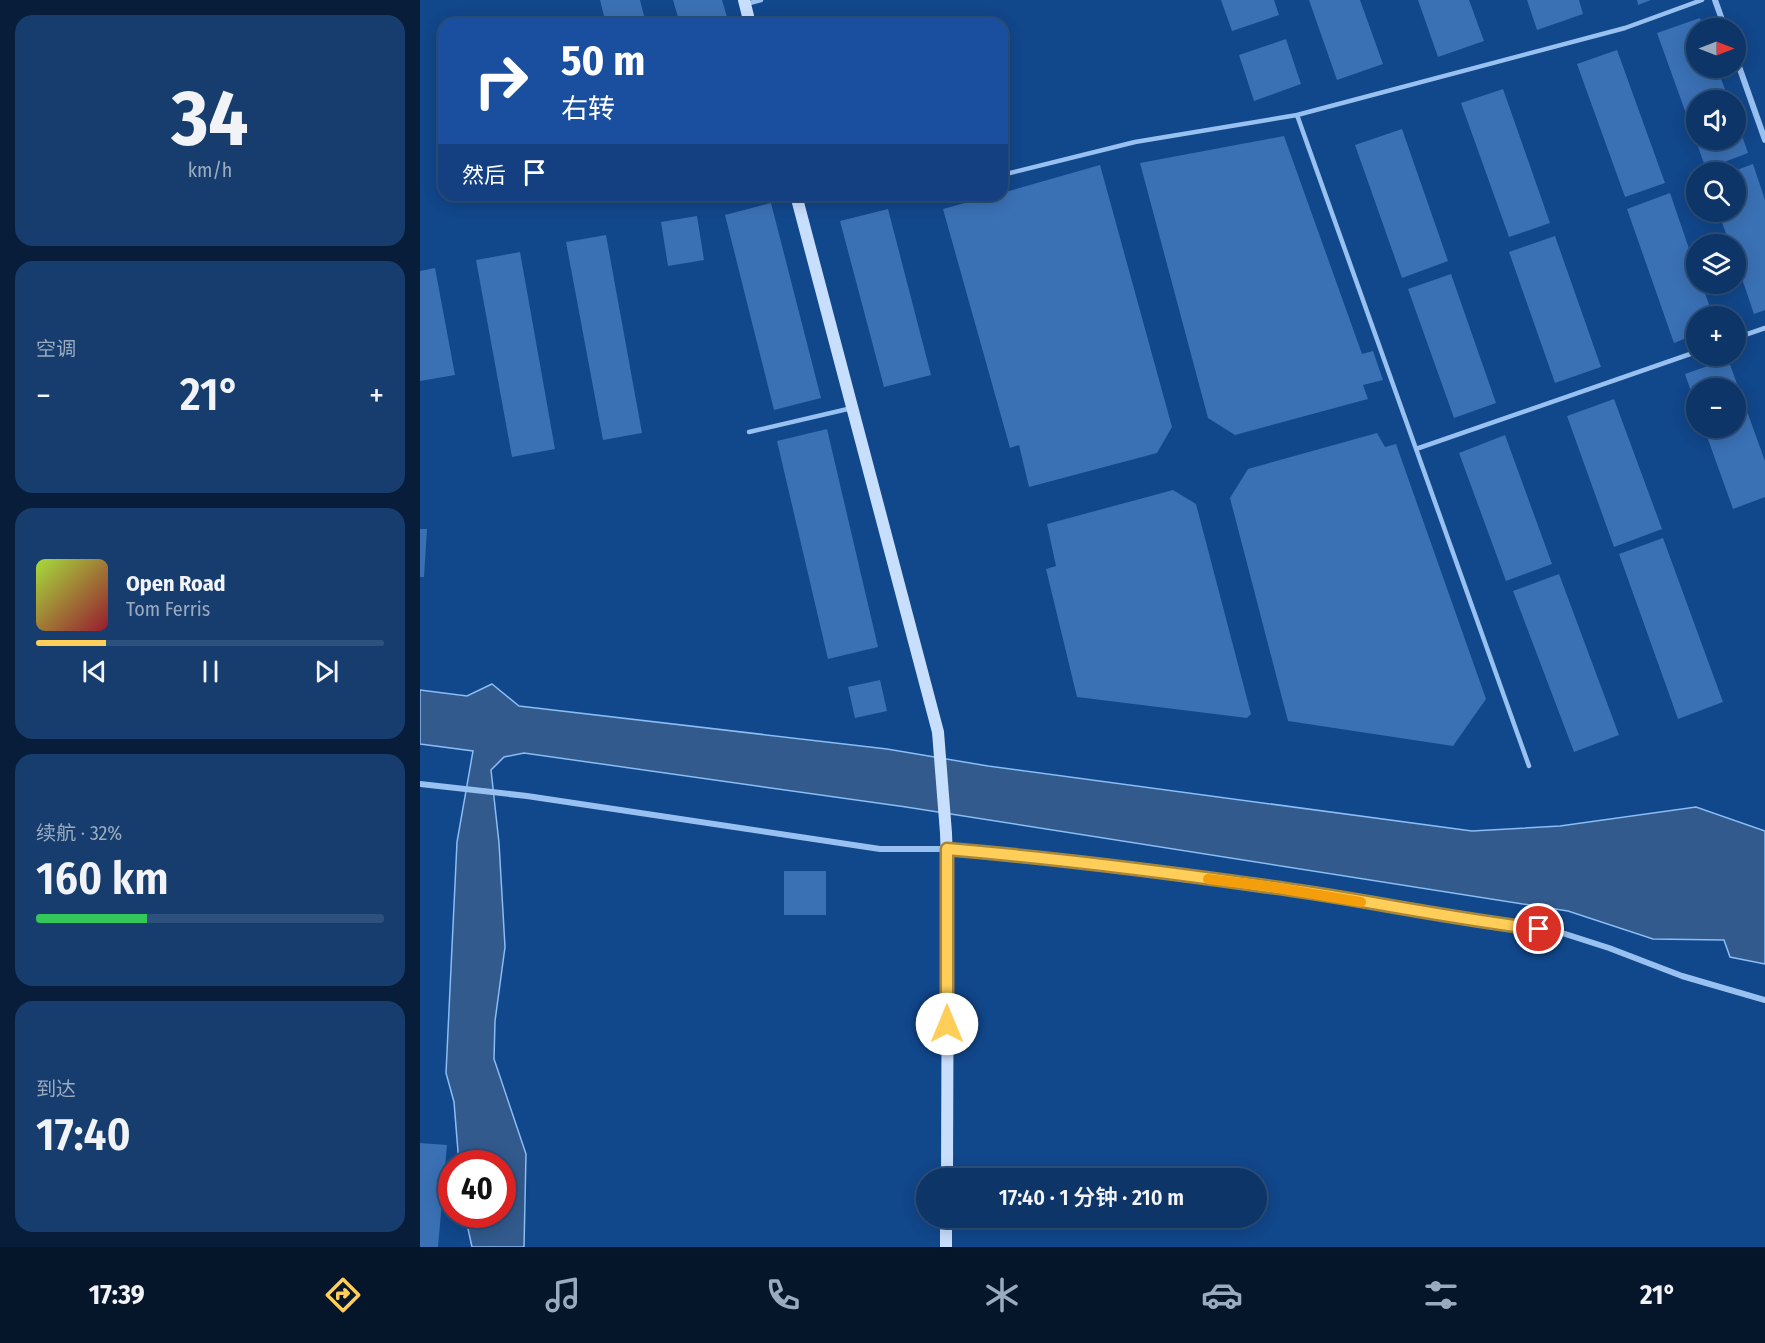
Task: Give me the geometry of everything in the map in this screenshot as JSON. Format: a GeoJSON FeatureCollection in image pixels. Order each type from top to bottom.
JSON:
{"type":"FeatureCollection","features":[{"type":"Feature","properties":{"kind":"street"},"geometry":{"type":"LineString","coordinates":[[1715,0],[1721,18]]}},
{"type":"Feature","properties":{"kind":"street"},"geometry":{"type":"LineString","coordinates":[[744,2],[748,18]]}},
{"type":"Feature","properties":{"kind":"street"},"geometry":{"type":"LineString","coordinates":[[1743,78],[1765,140]]}},
{"type":"Feature","properties":{"kind":"street"},"geometry":{"type":"LineString","coordinates":[[798,201],[938,732],[947,849],[947,1168]]}},
{"type":"Feature","properties":{"kind":"street"},"geometry":{"type":"LineString","coordinates":[[420,784],[527,796],[880,849],[947,849],[1009,854],[1266,886],[1459,919],[1559,932],[1682,976],[1765,1000]]}},
{"type":"Feature","properties":{"kind":"street"},"geometry":{"type":"LineString","coordinates":[[946,1228],[946,1247]]}},
{"type":"Feature","properties":{"kind":"lane"},"geometry":{"type":"LineString","coordinates":[[744,2],[761,0]]}},
{"type":"Feature","properties":{"kind":"lane"},"geometry":{"type":"LineString","coordinates":[[1008,174],[1135,142],[1297,115],[1625,28],[1702,0]]}},
{"type":"Feature","properties":{"kind":"lane"},"geometry":{"type":"LineString","coordinates":[[1297,115],[1529,766]]}},
{"type":"Feature","properties":{"kind":"lane"},"geometry":{"type":"LineString","coordinates":[[1746,335],[1765,328]]}},
{"type":"Feature","properties":{"kind":"lane"},"geometry":{"type":"LineString","coordinates":[[1416,449],[1686,355]]}},
{"type":"Feature","properties":{"kind":"lane"},"geometry":{"type":"LineString","coordinates":[[749,432],[852,408]]}},
{"type":"Feature","properties":{"kind":"water"},"geometry":{"type":"Polygon","coordinates":[[[492,684],[519,706],[887,749],[988,766],[1472,831],[1560,826],[1696,807],[1765,831],[1765,964],[1730,957],[1724,940],[1653,939],[1568,911],[906,807],[524,753],[504,757],[491,770],[499,843],[505,947],[495,1021],[494,1059],[526,1154],[524,1247],[472,1247],[468,1228],[516,1228],[516,1150],[458,1150],[454,1102],[446,1073],[457,842],[473,751],[420,744],[420,690],[467,696],[492,684]]]}},
{"type":"Feature","properties":{"kind":"building"},"geometry":{"type":"Polygon","coordinates":[[[600,0],[640,0],[644,18],[604,18],[600,0]]]}},
{"type":"Feature","properties":{"kind":"building"},"geometry":{"type":"Polygon","coordinates":[[[673,0],[722,0],[727,18],[678,18],[673,0]]]}},
{"type":"Feature","properties":{"kind":"building"},"geometry":{"type":"Polygon","coordinates":[[[1221,0],[1274,0],[1279,15],[1232,31],[1221,0]]]}},
{"type":"Feature","properties":{"kind":"building"},"geometry":{"type":"Polygon","coordinates":[[[1309,0],[1360,0],[1383,64],[1337,80],[1309,0]]]}},
{"type":"Feature","properties":{"kind":"building"},"geometry":{"type":"Polygon","coordinates":[[[1418,0],[1469,0],[1484,41],[1438,57],[1418,0]]]}},
{"type":"Feature","properties":{"kind":"building"},"geometry":{"type":"Polygon","coordinates":[[[1527,0],[1579,0],[1583,14],[1537,30],[1527,0]]]}},
{"type":"Feature","properties":{"kind":"building"},"geometry":{"type":"Polygon","coordinates":[[[1637,0],[1651,0],[1638,5],[1637,0]]]}},
{"type":"Feature","properties":{"kind":"building"},"geometry":{"type":"Polygon","coordinates":[[[1686,23],[1686,78],[1721,78],[1725,90],[1686,90],[1686,113],[1657,33],[1686,23]]]}},
{"type":"Feature","properties":{"kind":"building"},"geometry":{"type":"Polygon","coordinates":[[[1286,39],[1301,84],[1254,101],[1239,55],[1286,39]]]}},
{"type":"Feature","properties":{"kind":"building"},"geometry":{"type":"Polygon","coordinates":[[[1617,50],[1665,183],[1625,197],[1577,64],[1617,50]]]}},
{"type":"Feature","properties":{"kind":"building"},"geometry":{"type":"Polygon","coordinates":[[[1503,89],[1550,223],[1509,237],[1461,103],[1503,89]]]}},
{"type":"Feature","properties":{"kind":"building"},"geometry":{"type":"Polygon","coordinates":[[[1402,129],[1448,261],[1402,278],[1355,145],[1402,129]]]}},
{"type":"Feature","properties":{"kind":"building"},"geometry":{"type":"Polygon","coordinates":[[[1284,136],[1362,354],[1373,351],[1383,380],[1363,385],[1368,399],[1235,435],[1208,418],[1140,163],[1284,136]]]}},
{"type":"Feature","properties":{"kind":"building"},"geometry":{"type":"Polygon","coordinates":[[[1746,147],[1748,153],[1724,162],[1703,162],[1699,150],[1746,150],[1746,147]]]}},
{"type":"Feature","properties":{"kind":"building"},"geometry":{"type":"Polygon","coordinates":[[[1753,164],[1765,200],[1765,310],[1754,314],[1746,290],[1746,234],[1726,234],[1722,222],[1746,222],[1746,167],[1753,164]]]}},
{"type":"Feature","properties":{"kind":"building"},"geometry":{"type":"Polygon","coordinates":[[[1100,165],[1172,427],[1157,453],[1029,487],[1019,445],[1010,448],[943,209],[972,201],[1008,201],[1008,191],[1100,165]]]}},
{"type":"Feature","properties":{"kind":"building"},"geometry":{"type":"Polygon","coordinates":[[[1670,193],[1686,240],[1686,294],[1705,294],[1710,306],[1686,306],[1686,338],[1674,343],[1627,209],[1670,193]]]}},
{"type":"Feature","properties":{"kind":"building"},"geometry":{"type":"Polygon","coordinates":[[[771,203],[821,398],[774,410],[725,215],[771,203]]]}},
{"type":"Feature","properties":{"kind":"building"},"geometry":{"type":"Polygon","coordinates":[[[888,209],[931,375],[884,387],[840,221],[888,209]]]}},
{"type":"Feature","properties":{"kind":"building"},"geometry":{"type":"Polygon","coordinates":[[[697,216],[704,260],[668,266],[661,222],[697,216]]]}},
{"type":"Feature","properties":{"kind":"building"},"geometry":{"type":"Polygon","coordinates":[[[606,235],[642,433],[603,440],[566,242],[606,235]]]}},
{"type":"Feature","properties":{"kind":"building"},"geometry":{"type":"Polygon","coordinates":[[[1555,236],[1601,367],[1555,383],[1509,252],[1555,236]]]}},
{"type":"Feature","properties":{"kind":"building"},"geometry":{"type":"Polygon","coordinates":[[[520,252],[555,449],[512,457],[476,260],[520,252]]]}},
{"type":"Feature","properties":{"kind":"building"},"geometry":{"type":"Polygon","coordinates":[[[435,268],[455,375],[420,381],[420,271],[435,268]]]}},
{"type":"Feature","properties":{"kind":"building"},"geometry":{"type":"Polygon","coordinates":[[[1451,274],[1496,403],[1454,418],[1408,289],[1451,274]]]}},
{"type":"Feature","properties":{"kind":"building"},"geometry":{"type":"Polygon","coordinates":[[[1708,366],[1731,366],[1735,378],[1686,378],[1685,374],[1708,366]]]}},
{"type":"Feature","properties":{"kind":"building"},"geometry":{"type":"Polygon","coordinates":[[[1614,399],[1662,529],[1614,547],[1567,416],[1614,399]]]}},
{"type":"Feature","properties":{"kind":"building"},"geometry":{"type":"Polygon","coordinates":[[[1746,409],[1765,461],[1765,497],[1733,509],[1708,438],[1746,438],[1746,409]]]}},
{"type":"Feature","properties":{"kind":"building"},"geometry":{"type":"Polygon","coordinates":[[[827,429],[878,647],[828,659],[777,441],[827,429]]]}},
{"type":"Feature","properties":{"kind":"building"},"geometry":{"type":"Polygon","coordinates":[[[1377,433],[1385,447],[1396,444],[1486,699],[1453,746],[1288,721],[1230,498],[1248,469],[1377,433]]]}},
{"type":"Feature","properties":{"kind":"building"},"geometry":{"type":"Polygon","coordinates":[[[1505,435],[1552,564],[1506,581],[1459,453],[1505,435]]]}},
{"type":"Feature","properties":{"kind":"building"},"geometry":{"type":"Polygon","coordinates":[[[1173,490],[1196,504],[1251,714],[1247,718],[1077,697],[1046,569],[1056,566],[1047,524],[1173,490]]]}},
{"type":"Feature","properties":{"kind":"building"},"geometry":{"type":"Polygon","coordinates":[[[420,529],[427,529],[424,577],[420,577],[420,529]]]}},
{"type":"Feature","properties":{"kind":"building"},"geometry":{"type":"Polygon","coordinates":[[[1663,538],[1723,702],[1678,719],[1619,554],[1663,538]]]}},
{"type":"Feature","properties":{"kind":"building"},"geometry":{"type":"Polygon","coordinates":[[[1559,574],[1619,735],[1574,752],[1513,591],[1559,574]]]}},
{"type":"Feature","properties":{"kind":"building"},"geometry":{"type":"Polygon","coordinates":[[[880,680],[887,711],[855,718],[848,687],[880,680]]]}},
{"type":"Feature","properties":{"kind":"building"},"geometry":{"type":"Polygon","coordinates":[[[784,871],[826,871],[826,915],[784,915],[784,871]]]}},
{"type":"Feature","properties":{"kind":"building"},"geometry":{"type":"Polygon","coordinates":[[[420,1143],[447,1145],[447,1150],[438,1150],[438,1247],[420,1247],[420,1143]]]}},
{"type":"Feature","properties":{"kind":"slow traffic"},"geometry":{"type":"LineString","coordinates":[[1208,879],[1361,902]]}},
{"type":"Feature","properties":{"kind":"route"},"geometry":{"type":"LineString","coordinates":[[947,1024],[947,849],[1009,854],[1266,886],[1459,919],[1539,929]]}}]}
